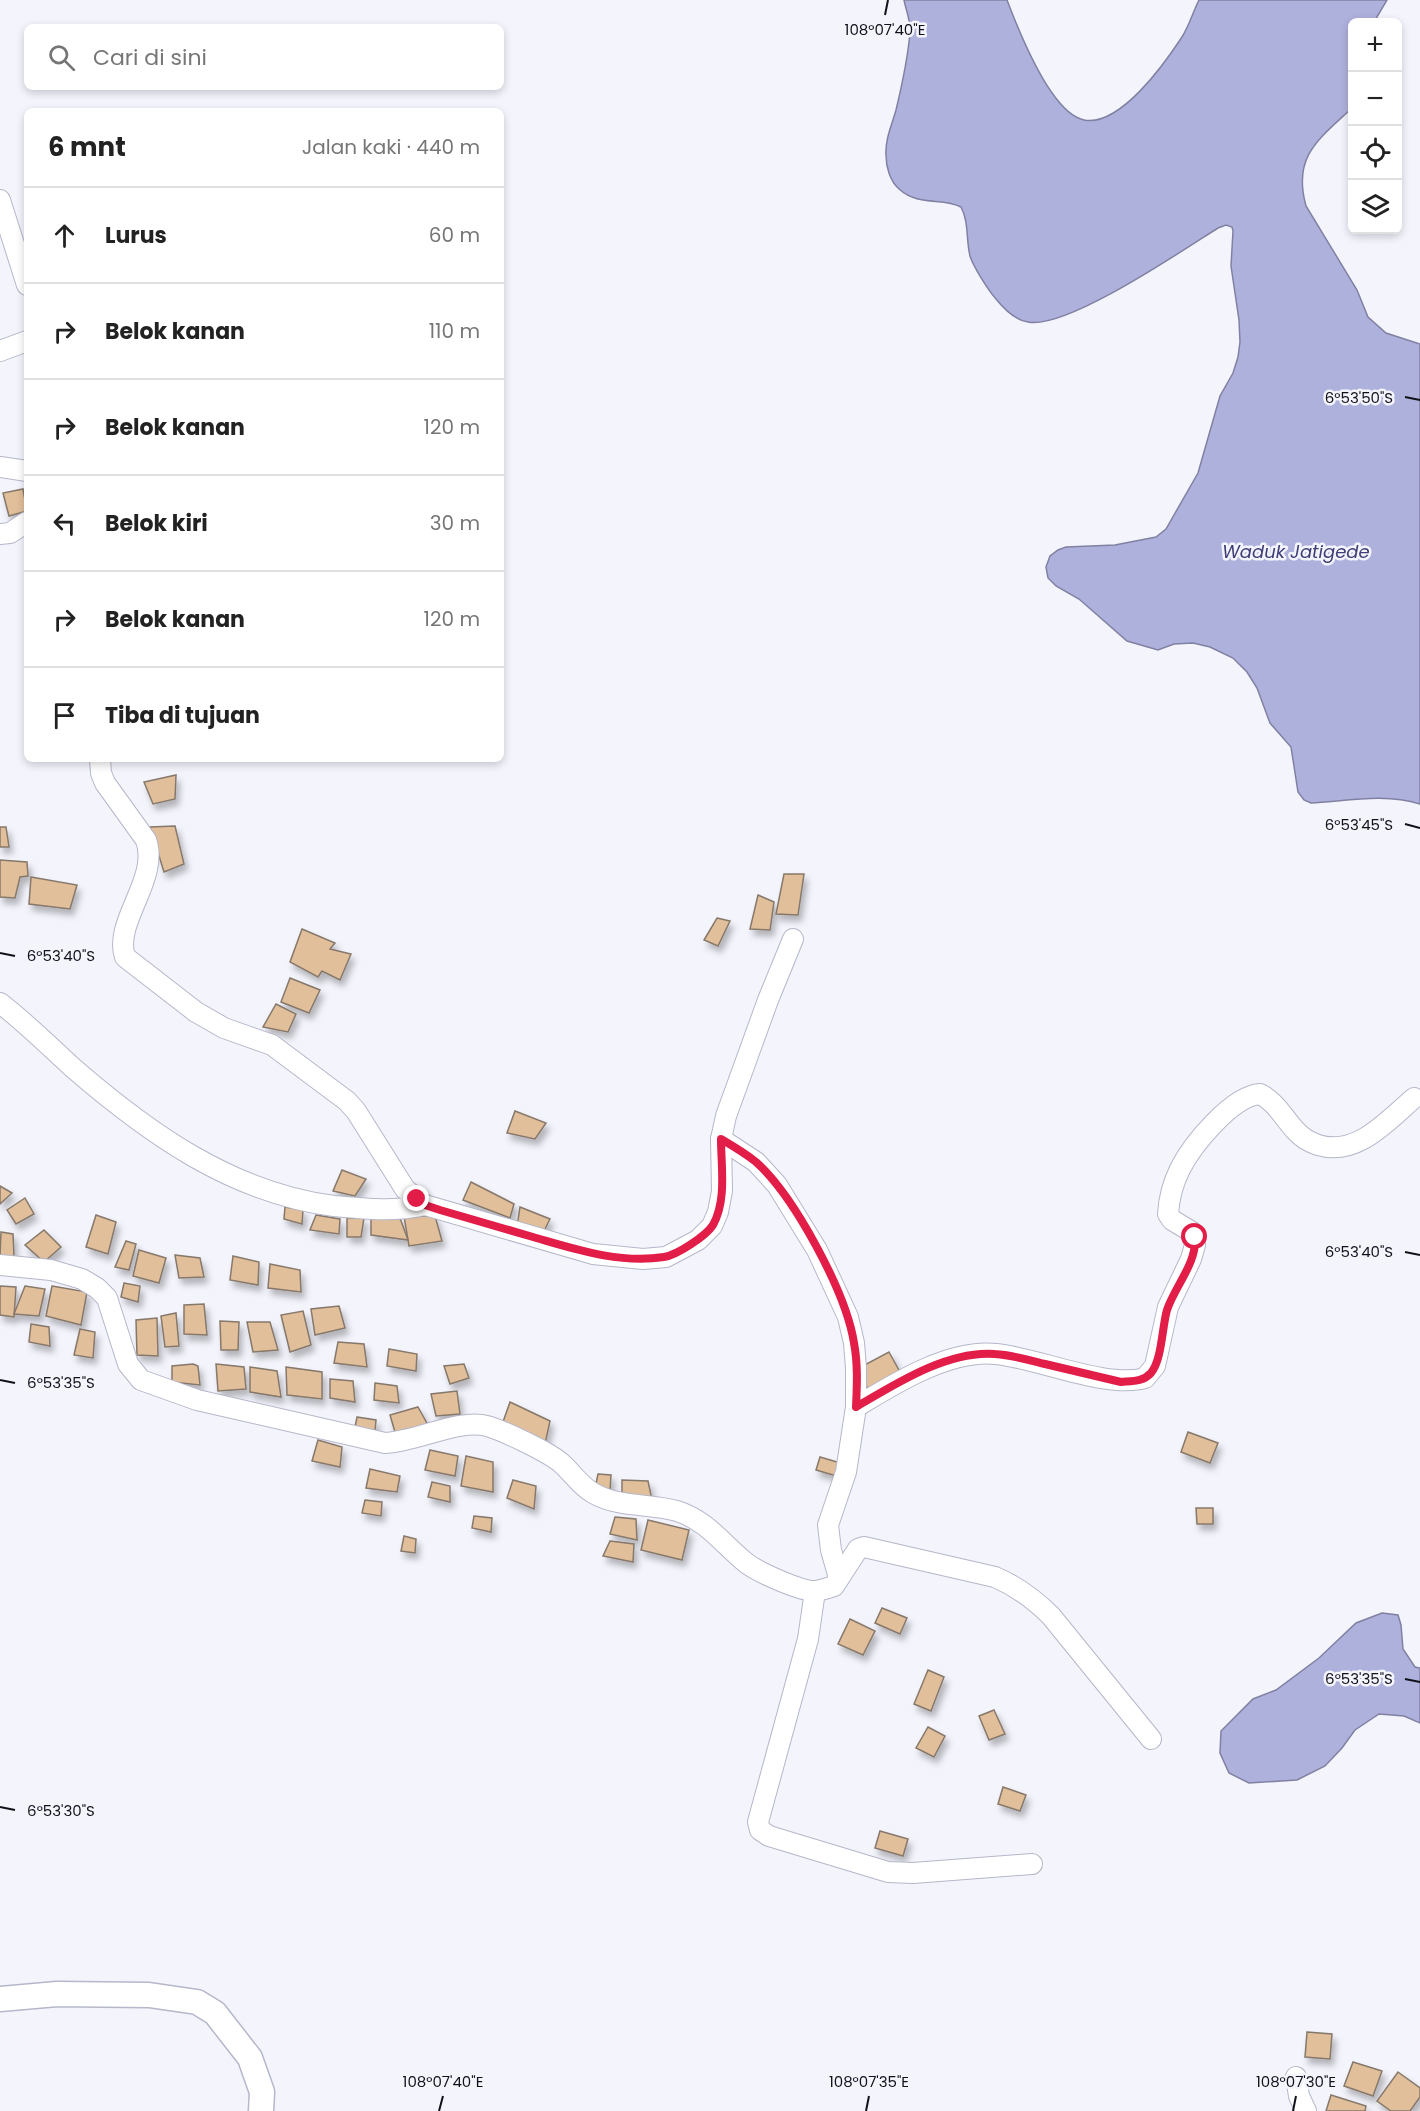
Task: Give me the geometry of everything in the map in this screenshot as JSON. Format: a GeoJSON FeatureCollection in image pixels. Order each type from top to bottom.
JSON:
{"type":"FeatureCollection","features":[{"type":"Feature","properties":{"kind":"street"},"geometry":{"type":"LineString","coordinates":[[0,200],[24,276]]}},
{"type":"Feature","properties":{"kind":"street"},"geometry":{"type":"LineString","coordinates":[[0,351],[24,342]]}},
{"type":"Feature","properties":{"kind":"street"},"geometry":{"type":"LineString","coordinates":[[0,467],[24,471]]}},
{"type":"Feature","properties":{"kind":"street"},"geometry":{"type":"LineString","coordinates":[[0,534],[10,532],[24,524]]}},
{"type":"Feature","properties":{"kind":"street"},"geometry":{"type":"LineString","coordinates":[[100,762],[100,773],[105,783],[146,840],[149,849],[149,863],[125,932],[123,945],[125,957],[196,1012],[224,1028],[272,1045],[347,1101],[356,1111],[405,1189],[425,1205],[593,1254],[643,1259],[666,1257],[698,1239],[712,1226],[718,1212],[722,1191],[721,1139],[726,1116],[793,939]]}},
{"type":"Feature","properties":{"kind":"street"},"geometry":{"type":"LineString","coordinates":[[0,1003],[120,1107],[156,1134],[220,1172],[287,1196],[315,1203],[382,1210],[404,1210],[425,1205]]}},
{"type":"Feature","properties":{"kind":"street"},"geometry":{"type":"LineString","coordinates":[[856,1407],[914,1375],[972,1355],[994,1353],[1006,1355],[1121,1382],[1145,1378],[1155,1366],[1168,1307],[1196,1245],[1192,1232],[1172,1220],[1168,1214],[1172,1190],[1190,1152],[1214,1124],[1239,1102],[1247,1097],[1260,1094],[1269,1099],[1297,1133],[1306,1140],[1326,1147],[1351,1146],[1362,1140],[1414,1098]]}},
{"type":"Feature","properties":{"kind":"street"},"geometry":{"type":"LineString","coordinates":[[721,1139],[756,1162],[777,1185],[801,1222],[830,1275],[848,1317],[854,1343],[856,1407],[846,1472],[828,1525],[831,1550],[839,1578]]}},
{"type":"Feature","properties":{"kind":"street"},"geometry":{"type":"LineString","coordinates":[[0,1265],[51,1270],[82,1279],[97,1288],[107,1298],[128,1364],[141,1380],[197,1400],[385,1443],[406,1441],[460,1426],[484,1425],[499,1430],[558,1461],[581,1485],[605,1499],[618,1503],[677,1511],[709,1528],[746,1563],[770,1577],[814,1591],[834,1586],[858,1549],[864,1547],[994,1577],[1008,1583],[1037,1602],[1051,1616],[1151,1739]]}},
{"type":"Feature","properties":{"kind":"street"},"geometry":{"type":"LineString","coordinates":[[814,1591],[808,1640],[758,1822],[760,1830],[769,1836],[888,1872],[913,1873],[1032,1864]]}},
{"type":"Feature","properties":{"kind":"street"},"geometry":{"type":"LineString","coordinates":[[0,1999],[57,1994],[149,1995],[197,2002],[215,2013],[250,2058],[262,2092],[261,2111]]}},
{"type":"Feature","properties":{"kind":"street"},"geometry":{"type":"LineString","coordinates":[[1296,2077],[1299,2096],[1306,2111]]}},
{"type":"Feature","properties":{"kind":"water","name":"Waduk Jatigede"},"geometry":{"type":"Polygon","coordinates":[[[904,0],[1007,0],[1027,49],[1048,87],[1072,114],[1084,120],[1098,120],[1126,104],[1153,77],[1182,37],[1199,0],[1387,0],[1376,18],[1348,18],[1348,112],[1319,139],[1311,150],[1303,174],[1303,189],[1306,206],[1357,290],[1368,317],[1386,333],[1420,344],[1420,804],[1380,798],[1311,803],[1304,800],[1298,792],[1291,747],[1270,723],[1257,688],[1247,672],[1233,658],[1210,647],[1193,643],[1174,644],[1158,650],[1127,641],[1079,599],[1056,586],[1048,578],[1046,567],[1050,556],[1058,550],[1066,547],[1115,545],[1156,537],[1166,529],[1198,473],[1220,396],[1233,373],[1238,357],[1239,320],[1231,266],[1233,231],[1232,227],[1226,225],[1218,228],[1153,270],[1096,302],[1069,314],[1046,321],[1028,322],[1014,316],[993,295],[974,266],[961,207],[907,195],[896,186],[889,174],[886,149],[903,81],[910,32],[904,0]]]}},
{"type":"Feature","properties":{"kind":"water"},"geometry":{"type":"Polygon","coordinates":[[[1382,1613],[1398,1615],[1403,1649],[1415,1667],[1420,1668],[1420,1723],[1404,1716],[1379,1714],[1355,1730],[1325,1766],[1297,1780],[1249,1783],[1229,1773],[1220,1753],[1221,1731],[1253,1699],[1276,1690],[1319,1658],[1356,1623],[1382,1613]]]}},
{"type":"Feature","properties":{"kind":"building"},"geometry":{"type":"Polygon","coordinates":[[[23,489],[24,512],[9,516],[3,493],[23,489]]]}},
{"type":"Feature","properties":{"kind":"building"},"geometry":{"type":"Polygon","coordinates":[[[176,775],[175,799],[153,804],[144,782],[176,775]]]}},
{"type":"Feature","properties":{"kind":"building"},"geometry":{"type":"Polygon","coordinates":[[[175,826],[184,864],[164,872],[150,827],[175,826]]]}},
{"type":"Feature","properties":{"kind":"building"},"geometry":{"type":"Polygon","coordinates":[[[0,827],[6,827],[9,847],[0,847],[0,827]]]}},
{"type":"Feature","properties":{"kind":"building"},"geometry":{"type":"Polygon","coordinates":[[[0,860],[27,862],[28,876],[20,877],[15,898],[0,897],[0,860]]]}},
{"type":"Feature","properties":{"kind":"building"},"geometry":{"type":"Polygon","coordinates":[[[784,874],[804,874],[798,915],[776,914],[784,874]]]}},
{"type":"Feature","properties":{"kind":"building"},"geometry":{"type":"Polygon","coordinates":[[[31,877],[77,885],[70,909],[29,904],[31,877]]]}},
{"type":"Feature","properties":{"kind":"building"},"geometry":{"type":"Polygon","coordinates":[[[758,895],[774,902],[770,930],[750,929],[758,895]]]}},
{"type":"Feature","properties":{"kind":"building"},"geometry":{"type":"Polygon","coordinates":[[[717,918],[730,921],[718,946],[704,940],[717,918]]]}},
{"type":"Feature","properties":{"kind":"building"},"geometry":{"type":"Polygon","coordinates":[[[302,929],[335,943],[330,949],[351,954],[340,980],[322,971],[318,977],[290,962],[302,929]]]}},
{"type":"Feature","properties":{"kind":"building"},"geometry":{"type":"Polygon","coordinates":[[[290,978],[320,990],[309,1013],[281,1002],[290,978]]]}},
{"type":"Feature","properties":{"kind":"building"},"geometry":{"type":"Polygon","coordinates":[[[276,1004],[296,1014],[288,1032],[263,1027],[276,1004]]]}},
{"type":"Feature","properties":{"kind":"building"},"geometry":{"type":"Polygon","coordinates":[[[515,1111],[546,1123],[535,1139],[507,1133],[515,1111]]]}},
{"type":"Feature","properties":{"kind":"building"},"geometry":{"type":"Polygon","coordinates":[[[342,1170],[366,1179],[355,1196],[333,1191],[342,1170]]]}},
{"type":"Feature","properties":{"kind":"building"},"geometry":{"type":"Polygon","coordinates":[[[471,1182],[514,1204],[510,1218],[463,1200],[471,1182]]]}},
{"type":"Feature","properties":{"kind":"building"},"geometry":{"type":"Polygon","coordinates":[[[0,1186],[12,1193],[0,1204],[0,1186]]]}},
{"type":"Feature","properties":{"kind":"building"},"geometry":{"type":"Polygon","coordinates":[[[25,1198],[34,1214],[16,1224],[7,1210],[25,1198]]]}},
{"type":"Feature","properties":{"kind":"building"},"geometry":{"type":"Polygon","coordinates":[[[285,1207],[303,1210],[302,1224],[284,1219],[285,1207]]]}},
{"type":"Feature","properties":{"kind":"building"},"geometry":{"type":"Polygon","coordinates":[[[520,1207],[550,1219],[543,1233],[517,1227],[520,1207]]]}},
{"type":"Feature","properties":{"kind":"building"},"geometry":{"type":"Polygon","coordinates":[[[96,1215],[116,1222],[108,1254],[86,1247],[96,1215]]]}},
{"type":"Feature","properties":{"kind":"building"},"geometry":{"type":"Polygon","coordinates":[[[316,1215],[340,1219],[339,1234],[310,1230],[316,1215]]]}},
{"type":"Feature","properties":{"kind":"building"},"geometry":{"type":"Polygon","coordinates":[[[404,1216],[435,1216],[442,1241],[409,1246],[404,1216]]]}},
{"type":"Feature","properties":{"kind":"building"},"geometry":{"type":"Polygon","coordinates":[[[347,1218],[364,1218],[361,1237],[347,1237],[347,1218]]]}},
{"type":"Feature","properties":{"kind":"building"},"geometry":{"type":"Polygon","coordinates":[[[400,1218],[408,1240],[371,1235],[371,1219],[400,1218]]]}},
{"type":"Feature","properties":{"kind":"building"},"geometry":{"type":"Polygon","coordinates":[[[44,1230],[61,1247],[44,1262],[25,1245],[44,1230]]]}},
{"type":"Feature","properties":{"kind":"building"},"geometry":{"type":"Polygon","coordinates":[[[1,1232],[13,1234],[14,1257],[0,1256],[1,1232]]]}},
{"type":"Feature","properties":{"kind":"building"},"geometry":{"type":"Polygon","coordinates":[[[126,1241],[136,1244],[129,1270],[115,1267],[126,1241]]]}},
{"type":"Feature","properties":{"kind":"building"},"geometry":{"type":"Polygon","coordinates":[[[139,1250],[166,1258],[159,1283],[133,1276],[139,1250]]]}},
{"type":"Feature","properties":{"kind":"building"},"geometry":{"type":"Polygon","coordinates":[[[175,1255],[200,1258],[204,1277],[179,1278],[175,1255]]]}},
{"type":"Feature","properties":{"kind":"building"},"geometry":{"type":"Polygon","coordinates":[[[233,1256],[259,1262],[258,1285],[230,1280],[233,1256]]]}},
{"type":"Feature","properties":{"kind":"building"},"geometry":{"type":"Polygon","coordinates":[[[270,1264],[300,1270],[301,1292],[268,1288],[270,1264]]]}},
{"type":"Feature","properties":{"kind":"building"},"geometry":{"type":"Polygon","coordinates":[[[124,1283],[140,1286],[138,1302],[121,1297],[124,1283]]]}},
{"type":"Feature","properties":{"kind":"building"},"geometry":{"type":"Polygon","coordinates":[[[0,1286],[16,1287],[14,1317],[0,1315],[0,1286]]]}},
{"type":"Feature","properties":{"kind":"building"},"geometry":{"type":"Polygon","coordinates":[[[25,1286],[45,1289],[39,1316],[14,1314],[25,1286]]]}},
{"type":"Feature","properties":{"kind":"building"},"geometry":{"type":"Polygon","coordinates":[[[52,1286],[87,1292],[81,1325],[46,1316],[52,1286]]]}},
{"type":"Feature","properties":{"kind":"building"},"geometry":{"type":"Polygon","coordinates":[[[204,1304],[207,1335],[184,1334],[184,1305],[204,1304]]]}},
{"type":"Feature","properties":{"kind":"building"},"geometry":{"type":"Polygon","coordinates":[[[339,1306],[345,1328],[315,1335],[311,1309],[339,1306]]]}},
{"type":"Feature","properties":{"kind":"building"},"geometry":{"type":"Polygon","coordinates":[[[303,1311],[311,1345],[290,1352],[281,1315],[303,1311]]]}},
{"type":"Feature","properties":{"kind":"building"},"geometry":{"type":"Polygon","coordinates":[[[176,1313],[179,1346],[165,1347],[161,1316],[176,1313]]]}},
{"type":"Feature","properties":{"kind":"building"},"geometry":{"type":"Polygon","coordinates":[[[157,1318],[158,1356],[137,1355],[136,1320],[157,1318]]]}},
{"type":"Feature","properties":{"kind":"building"},"geometry":{"type":"Polygon","coordinates":[[[220,1321],[239,1322],[238,1350],[221,1350],[220,1321]]]}},
{"type":"Feature","properties":{"kind":"building"},"geometry":{"type":"Polygon","coordinates":[[[247,1322],[270,1322],[278,1350],[253,1352],[247,1322]]]}},
{"type":"Feature","properties":{"kind":"building"},"geometry":{"type":"Polygon","coordinates":[[[31,1324],[49,1327],[50,1346],[29,1342],[31,1324]]]}},
{"type":"Feature","properties":{"kind":"building"},"geometry":{"type":"Polygon","coordinates":[[[80,1329],[95,1332],[93,1358],[74,1355],[80,1329]]]}},
{"type":"Feature","properties":{"kind":"building"},"geometry":{"type":"Polygon","coordinates":[[[338,1342],[364,1344],[367,1367],[334,1363],[338,1342]]]}},
{"type":"Feature","properties":{"kind":"building"},"geometry":{"type":"Polygon","coordinates":[[[389,1349],[417,1354],[416,1371],[387,1366],[389,1349]]]}},
{"type":"Feature","properties":{"kind":"building"},"geometry":{"type":"Polygon","coordinates":[[[889,1352],[900,1372],[868,1389],[857,1369],[889,1352]]]}},
{"type":"Feature","properties":{"kind":"building"},"geometry":{"type":"Polygon","coordinates":[[[193,1364],[198,1366],[200,1385],[172,1382],[172,1366],[193,1364]]]}},
{"type":"Feature","properties":{"kind":"building"},"geometry":{"type":"Polygon","coordinates":[[[216,1364],[244,1367],[246,1389],[218,1391],[216,1364]]]}},
{"type":"Feature","properties":{"kind":"building"},"geometry":{"type":"Polygon","coordinates":[[[464,1364],[469,1378],[450,1384],[444,1366],[464,1364]]]}},
{"type":"Feature","properties":{"kind":"building"},"geometry":{"type":"Polygon","coordinates":[[[250,1367],[277,1371],[281,1397],[250,1392],[250,1367]]]}},
{"type":"Feature","properties":{"kind":"building"},"geometry":{"type":"Polygon","coordinates":[[[286,1367],[322,1372],[322,1399],[287,1395],[286,1367]]]}},
{"type":"Feature","properties":{"kind":"building"},"geometry":{"type":"Polygon","coordinates":[[[330,1379],[353,1381],[355,1402],[330,1398],[330,1379]]]}},
{"type":"Feature","properties":{"kind":"building"},"geometry":{"type":"Polygon","coordinates":[[[375,1383],[397,1386],[399,1403],[374,1400],[375,1383]]]}},
{"type":"Feature","properties":{"kind":"building"},"geometry":{"type":"Polygon","coordinates":[[[457,1391],[460,1414],[436,1416],[431,1394],[457,1391]]]}},
{"type":"Feature","properties":{"kind":"building"},"geometry":{"type":"Polygon","coordinates":[[[510,1402],[550,1421],[545,1444],[503,1422],[510,1402]]]}},
{"type":"Feature","properties":{"kind":"building"},"geometry":{"type":"Polygon","coordinates":[[[418,1407],[428,1425],[395,1432],[390,1415],[418,1407]]]}},
{"type":"Feature","properties":{"kind":"building"},"geometry":{"type":"Polygon","coordinates":[[[357,1417],[376,1420],[375,1431],[355,1427],[357,1417]]]}},
{"type":"Feature","properties":{"kind":"building"},"geometry":{"type":"Polygon","coordinates":[[[1188,1432],[1218,1443],[1210,1463],[1181,1452],[1188,1432]]]}},
{"type":"Feature","properties":{"kind":"building"},"geometry":{"type":"Polygon","coordinates":[[[318,1440],[342,1447],[340,1467],[312,1461],[318,1440]]]}},
{"type":"Feature","properties":{"kind":"building"},"geometry":{"type":"Polygon","coordinates":[[[430,1450],[458,1456],[455,1476],[425,1470],[430,1450]]]}},
{"type":"Feature","properties":{"kind":"building"},"geometry":{"type":"Polygon","coordinates":[[[466,1456],[493,1462],[493,1492],[461,1486],[466,1456]]]}},
{"type":"Feature","properties":{"kind":"building"},"geometry":{"type":"Polygon","coordinates":[[[820,1457],[844,1464],[840,1477],[816,1470],[820,1457]]]}},
{"type":"Feature","properties":{"kind":"building"},"geometry":{"type":"Polygon","coordinates":[[[370,1469],[400,1476],[397,1492],[366,1488],[370,1469]]]}},
{"type":"Feature","properties":{"kind":"building"},"geometry":{"type":"Polygon","coordinates":[[[598,1474],[611,1475],[610,1491],[595,1488],[598,1474]]]}},
{"type":"Feature","properties":{"kind":"building"},"geometry":{"type":"Polygon","coordinates":[[[513,1480],[536,1486],[534,1509],[507,1498],[513,1480]]]}},
{"type":"Feature","properties":{"kind":"building"},"geometry":{"type":"Polygon","coordinates":[[[622,1480],[648,1481],[652,1500],[622,1497],[622,1480]]]}},
{"type":"Feature","properties":{"kind":"building"},"geometry":{"type":"Polygon","coordinates":[[[432,1482],[450,1486],[450,1502],[428,1497],[432,1482]]]}},
{"type":"Feature","properties":{"kind":"building"},"geometry":{"type":"Polygon","coordinates":[[[365,1500],[382,1502],[381,1516],[362,1513],[365,1500]]]}},
{"type":"Feature","properties":{"kind":"building"},"geometry":{"type":"Polygon","coordinates":[[[1196,1508],[1213,1508],[1213,1524],[1197,1524],[1196,1508]]]}},
{"type":"Feature","properties":{"kind":"building"},"geometry":{"type":"Polygon","coordinates":[[[474,1516],[492,1518],[491,1532],[472,1528],[474,1516]]]}},
{"type":"Feature","properties":{"kind":"building"},"geometry":{"type":"Polygon","coordinates":[[[615,1517],[636,1519],[637,1540],[610,1534],[615,1517]]]}},
{"type":"Feature","properties":{"kind":"building"},"geometry":{"type":"Polygon","coordinates":[[[648,1520],[689,1530],[682,1560],[641,1550],[648,1520]]]}},
{"type":"Feature","properties":{"kind":"building"},"geometry":{"type":"Polygon","coordinates":[[[404,1536],[416,1539],[415,1553],[401,1551],[404,1536]]]}},
{"type":"Feature","properties":{"kind":"building"},"geometry":{"type":"Polygon","coordinates":[[[610,1541],[634,1544],[633,1562],[603,1556],[610,1541]]]}},
{"type":"Feature","properties":{"kind":"building"},"geometry":{"type":"Polygon","coordinates":[[[882,1608],[907,1618],[900,1634],[875,1623],[882,1608]]]}},
{"type":"Feature","properties":{"kind":"building"},"geometry":{"type":"Polygon","coordinates":[[[850,1619],[875,1631],[863,1655],[838,1644],[850,1619]]]}},
{"type":"Feature","properties":{"kind":"building"},"geometry":{"type":"Polygon","coordinates":[[[928,1670],[944,1677],[931,1711],[914,1704],[928,1670]]]}},
{"type":"Feature","properties":{"kind":"building"},"geometry":{"type":"Polygon","coordinates":[[[994,1710],[1005,1734],[989,1740],[979,1716],[994,1710]]]}},
{"type":"Feature","properties":{"kind":"building"},"geometry":{"type":"Polygon","coordinates":[[[928,1727],[945,1736],[934,1757],[916,1748],[928,1727]]]}},
{"type":"Feature","properties":{"kind":"building"},"geometry":{"type":"Polygon","coordinates":[[[1003,1787],[1026,1795],[1020,1811],[998,1804],[1003,1787]]]}},
{"type":"Feature","properties":{"kind":"building"},"geometry":{"type":"Polygon","coordinates":[[[880,1831],[908,1839],[903,1856],[875,1848],[880,1831]]]}},
{"type":"Feature","properties":{"kind":"building"},"geometry":{"type":"Polygon","coordinates":[[[1307,2032],[1332,2034],[1330,2059],[1305,2057],[1307,2032]]]}},
{"type":"Feature","properties":{"kind":"building"},"geometry":{"type":"Polygon","coordinates":[[[1353,2062],[1382,2071],[1373,2096],[1344,2086],[1353,2062]]]}},
{"type":"Feature","properties":{"kind":"building"},"geometry":{"type":"Polygon","coordinates":[[[1398,2072],[1420,2088],[1420,2097],[1410,2111],[1391,2111],[1377,2101],[1398,2072]]]}},
{"type":"Feature","properties":{"kind":"building"},"geometry":{"type":"Polygon","coordinates":[[[1331,2095],[1366,2106],[1365,2111],[1326,2111],[1331,2095]]]}},
{"type":"Feature","properties":{"kind":"route"},"geometry":{"type":"LineString","coordinates":[[417,1199],[425,1205],[440,1210],[593,1254],[643,1259],[666,1257],[698,1239],[712,1226],[718,1212],[722,1191],[721,1139],[756,1162],[777,1185],[801,1222],[834,1283],[848,1317],[854,1343],[856,1407],[898,1382],[953,1360],[972,1355],[994,1353],[1121,1382],[1145,1378],[1155,1366],[1168,1307],[1191,1259],[1196,1245],[1195,1237]]}}]}
